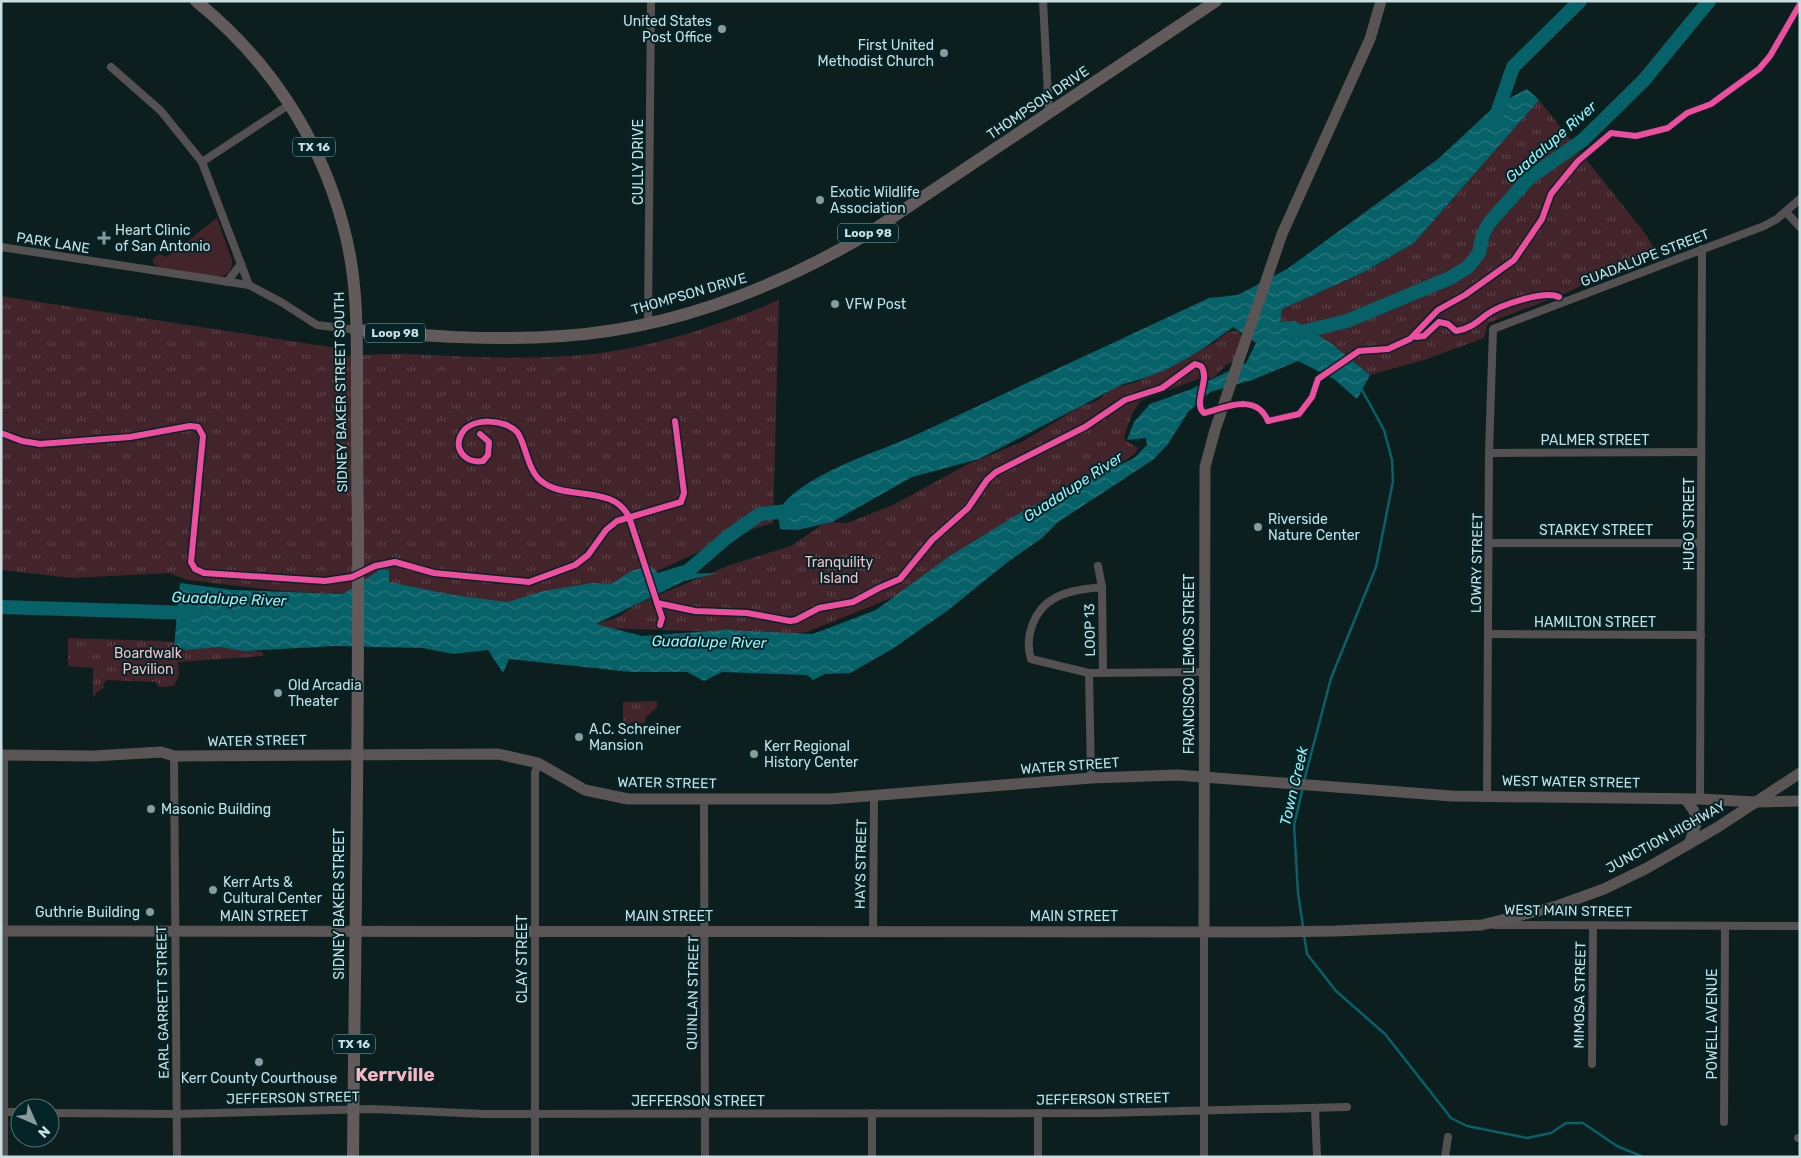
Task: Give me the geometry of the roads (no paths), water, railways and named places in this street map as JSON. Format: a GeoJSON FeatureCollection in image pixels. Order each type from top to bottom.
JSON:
{"type":"FeatureCollection","features":[{"type":"Feature","properties":{"kind":"main road","name":"SIDNEY BAKER STREET SOUTH"},"geometry":{"type":"LineString","coordinates":[[196,1],[231,32],[259,62],[290,104],[313,144],[341,216],[352,265],[357,330],[358,651]]}},
{"type":"Feature","properties":{"kind":"main road","name":"THOMPSON DRIVE"},"geometry":{"type":"LineString","coordinates":[[357,330],[433,336],[512,339],[564,336],[648,322],[734,298],[781,280],[829,256],[888,220],[1216,1]]}},
{"type":"Feature","properties":{"kind":"main road","name":"SIDNEY BAKER STREET"},"geometry":{"type":"LineString","coordinates":[[353,1157],[358,651]]}},
{"type":"Feature","properties":{"kind":"street","name":"CULLY DRIVE"},"geometry":{"type":"LineString","coordinates":[[648,322],[651,1]]}},
{"type":"Feature","properties":{"kind":"street"},"geometry":{"type":"LineString","coordinates":[[1043,1],[1049,114]]}},
{"type":"Feature","properties":{"kind":"street","name":"FRANCISCO LEMOS STREET"},"geometry":{"type":"LineString","coordinates":[[1204,1157],[1206,1110],[1204,931],[1205,467],[1215,430],[1276,253],[1301,188],[1370,39],[1381,1]]}},
{"type":"Feature","properties":{"kind":"street"},"geometry":{"type":"LineString","coordinates":[[111,67],[162,110],[202,162],[249,285]]}},
{"type":"Feature","properties":{"kind":"street"},"geometry":{"type":"LineString","coordinates":[[202,162],[290,104]]}},
{"type":"Feature","properties":{"kind":"street","name":"GUADALUPE STREET"},"geometry":{"type":"LineString","coordinates":[[1493,329],[1764,226],[1786,212],[1800,199]]}},
{"type":"Feature","properties":{"kind":"street"},"geometry":{"type":"LineString","coordinates":[[1786,212],[1800,227]]}},
{"type":"Feature","properties":{"kind":"street","name":"PARK LANE"},"geometry":{"type":"LineString","coordinates":[[1,247],[249,285],[281,302],[317,325],[357,330]]}},
{"type":"Feature","properties":{"kind":"street","name":"HUGO STREET"},"geometry":{"type":"LineString","coordinates":[[1700,799],[1702,249]]}},
{"type":"Feature","properties":{"kind":"street"},"geometry":{"type":"LineString","coordinates":[[227,282],[241,264]]}},
{"type":"Feature","properties":{"kind":"street","name":"LOWRY STREET"},"geometry":{"type":"LineString","coordinates":[[1487,796],[1490,543],[1489,453],[1493,329]]}},
{"type":"Feature","properties":{"kind":"street","name":"PALMER STREET"},"geometry":{"type":"LineString","coordinates":[[1489,453],[1701,452]]}},
{"type":"Feature","properties":{"kind":"street","name":"STARKEY STREET"},"geometry":{"type":"LineString","coordinates":[[1490,543],[1701,543]]}},
{"type":"Feature","properties":{"kind":"street","name":"LOOP 13"},"geometry":{"type":"LineString","coordinates":[[1098,566],[1102,587],[1103,672]]}},
{"type":"Feature","properties":{"kind":"street","name":"LOOP 13"},"geometry":{"type":"LineString","coordinates":[[1089,673],[1032,659],[1029,632],[1035,618],[1051,600],[1065,593],[1102,587]]}},
{"type":"Feature","properties":{"kind":"street","name":"HAMILTON STREET"},"geometry":{"type":"LineString","coordinates":[[1488,634],[1701,635]]}},
{"type":"Feature","properties":{"kind":"street"},"geometry":{"type":"LineString","coordinates":[[1091,778],[1089,673],[1204,672]]}},
{"type":"Feature","properties":{"kind":"street","name":"WATER STREET"},"geometry":{"type":"LineString","coordinates":[[3,755],[94,756],[161,752],[174,756],[498,754],[538,762],[585,790],[603,796],[628,800],[874,797],[1091,778],[1178,775],[1342,786]]}},
{"type":"Feature","properties":{"kind":"street"},"geometry":{"type":"LineString","coordinates":[[3,755],[2,1112],[4,1157]]}},
{"type":"Feature","properties":{"kind":"street","name":"EARL GARRETT STREET"},"geometry":{"type":"LineString","coordinates":[[174,756],[177,1157]]}},
{"type":"Feature","properties":{"kind":"street","name":"CLAY STREET"},"geometry":{"type":"LineString","coordinates":[[535,1157],[535,773],[538,762]]}},
{"type":"Feature","properties":{"kind":"street","name":"JUNCTION HIGHWAY"},"geometry":{"type":"LineString","coordinates":[[1482,925],[1557,906],[1604,889],[1689,844],[1800,773]]}},
{"type":"Feature","properties":{"kind":"street","name":"WEST WATER STREET"},"geometry":{"type":"LineString","coordinates":[[1342,786],[1452,796],[1700,799],[1755,802],[1800,801]]}},
{"type":"Feature","properties":{"kind":"street","name":"HAYS STREET"},"geometry":{"type":"LineString","coordinates":[[872,931],[874,797]]}},
{"type":"Feature","properties":{"kind":"street","name":"QUINLAN STREET"},"geometry":{"type":"LineString","coordinates":[[704,799],[706,931],[705,1157]]}},
{"type":"Feature","properties":{"kind":"street"},"geometry":{"type":"LineString","coordinates":[[1686,800],[1696,812],[1697,822],[1689,844]]}},
{"type":"Feature","properties":{"kind":"street","name":"WEST MAIN STREET"},"geometry":{"type":"LineString","coordinates":[[1336,931],[1482,925],[1800,926]]}},
{"type":"Feature","properties":{"kind":"street","name":"MIMOSA STREET"},"geometry":{"type":"LineString","coordinates":[[1592,1064],[1593,926]]}},
{"type":"Feature","properties":{"kind":"street","name":"POWELL AVENUE"},"geometry":{"type":"LineString","coordinates":[[1724,1122],[1725,926]]}},
{"type":"Feature","properties":{"kind":"street","name":"MAIN STREET"},"geometry":{"type":"LineString","coordinates":[[2,931],[1336,931]]}},
{"type":"Feature","properties":{"kind":"street","name":"JEFFERSON STREET"},"geometry":{"type":"LineString","coordinates":[[60,1113],[176,1114],[354,1109],[535,1113],[1038,1113],[1347,1107]]}},
{"type":"Feature","properties":{"kind":"street"},"geometry":{"type":"LineString","coordinates":[[1315,1109],[1317,1157]]}},
{"type":"Feature","properties":{"kind":"street"},"geometry":{"type":"LineString","coordinates":[[872,1113],[872,1157]]}},
{"type":"Feature","properties":{"kind":"street"},"geometry":{"type":"LineString","coordinates":[[1038,1113],[1038,1157]]}},
{"type":"Feature","properties":{"kind":"street"},"geometry":{"type":"LineString","coordinates":[[1445,1157],[1448,1137]]}},
{"type":"Feature","properties":{"kind":"water"},"geometry":{"type":"Polygon","coordinates":[[[1527,89],[1539,100],[1414,243],[1362,273],[1282,309],[1280,322],[1295,321],[1332,344],[1370,375],[1357,399],[1334,379],[1298,361],[1252,380],[1210,392],[1188,412],[1168,444],[1154,459],[1058,522],[1042,538],[1005,564],[947,611],[892,649],[850,673],[825,674],[813,680],[807,675],[722,672],[704,681],[687,672],[632,672],[509,659],[503,673],[488,650],[453,654],[423,648],[335,646],[245,651],[218,647],[186,650],[174,647],[180,583],[233,590],[343,594],[380,570],[389,570],[389,582],[453,595],[507,602],[544,591],[592,583],[611,584],[631,571],[650,566],[659,574],[719,573],[684,581],[596,624],[642,636],[726,630],[813,634],[876,610],[948,557],[1025,510],[1134,458],[1147,445],[1146,438],[1127,440],[1134,422],[1150,404],[1189,390],[1246,363],[1256,343],[1233,327],[1181,362],[1154,375],[1123,384],[979,459],[912,477],[832,522],[797,530],[780,529],[780,512],[784,503],[792,495],[826,473],[841,466],[920,433],[1209,298],[1238,295],[1287,269],[1438,159],[1496,105],[1527,89]]]}},
{"type":"Feature","properties":{"kind":"waterway","name":"Guadalupe River"},"geometry":{"type":"LineString","coordinates":[[1495,119],[1513,67],[1580,1]]}},
{"type":"Feature","properties":{"kind":"waterway","name":"Guadalupe River"},"geometry":{"type":"LineString","coordinates":[[1293,334],[1347,321],[1450,278],[1468,267],[1479,253],[1483,234],[1489,223],[1529,178],[1583,140],[1644,80],[1709,1]]}},
{"type":"Feature","properties":{"kind":"waterway","name":"Town Creek"},"geometry":{"type":"LineString","coordinates":[[1304,781],[1331,678],[1376,567],[1393,481],[1392,460],[1384,430],[1361,388]]}},
{"type":"Feature","properties":{"kind":"waterway","name":"Guadalupe River"},"geometry":{"type":"LineString","coordinates":[[662,579],[688,571],[726,538],[760,514],[796,510]]}},
{"type":"Feature","properties":{"kind":"waterway","name":"Guadalupe River"},"geometry":{"type":"LineString","coordinates":[[1,607],[195,613]]}},
{"type":"Feature","properties":{"kind":"waterway","name":"Town Creek"},"geometry":{"type":"LineString","coordinates":[[1303,787],[1294,825],[1298,893],[1303,927]]}},
{"type":"Feature","properties":{"kind":"waterway","name":"Town Creek"},"geometry":{"type":"LineString","coordinates":[[1304,935],[1307,954],[1336,991],[1385,1034],[1451,1118],[1467,1126],[1527,1138],[1551,1133],[1566,1123],[1583,1123],[1617,1146],[1643,1157]]}},
{"type":"Feature","properties":{"kind":"place","name":"United States Post Office"},"geometry":{"type":"Point","coordinates":[722,29]}},
{"type":"Feature","properties":{"kind":"place","name":"First United Methodist Church"},"geometry":{"type":"Point","coordinates":[944,53]}},
{"type":"Feature","properties":{"kind":"place","name":"Exotic Wildlife Association"},"geometry":{"type":"Point","coordinates":[820,200]}},
{"type":"Feature","properties":{"kind":"place","name":"Heart Clinic of San Antonio"},"geometry":{"type":"Point","coordinates":[104,238]}},
{"type":"Feature","properties":{"kind":"place","name":"VFW Post"},"geometry":{"type":"Point","coordinates":[835,304]}},
{"type":"Feature","properties":{"kind":"place","name":"Riverside Nature Center"},"geometry":{"type":"Point","coordinates":[1258,527]}},
{"type":"Feature","properties":{"kind":"place","name":"Old Arcadia Theater"},"geometry":{"type":"Point","coordinates":[278,693]}},
{"type":"Feature","properties":{"kind":"place","name":"A.C. Schreiner Mansion"},"geometry":{"type":"Point","coordinates":[579,737]}},
{"type":"Feature","properties":{"kind":"place","name":"Kerr Regional History Center"},"geometry":{"type":"Point","coordinates":[754,754]}},
{"type":"Feature","properties":{"kind":"place","name":"Masonic Building"},"geometry":{"type":"Point","coordinates":[151,809]}},
{"type":"Feature","properties":{"kind":"place","name":"Kerr Arts & Cultural Center"},"geometry":{"type":"Point","coordinates":[213,890]}},
{"type":"Feature","properties":{"kind":"place","name":"Guthrie Building"},"geometry":{"type":"Point","coordinates":[150,912]}},
{"type":"Feature","properties":{"kind":"place","name":"Kerr County Courthouse"},"geometry":{"type":"Point","coordinates":[259,1062]}},
{"type":"Feature","properties":{"kind":"district","name":"Kerrville"},"geometry":{"type":"Point","coordinates":[395,1074]}},
{"type":"Feature","properties":{"kind":"park label","name":"Tranquility Island"},"geometry":{"type":"Point","coordinates":[839,570]}},
{"type":"Feature","properties":{"kind":"park label","name":"Boardwalk Pavilion"},"geometry":{"type":"Point","coordinates":[148,662]}}]}
